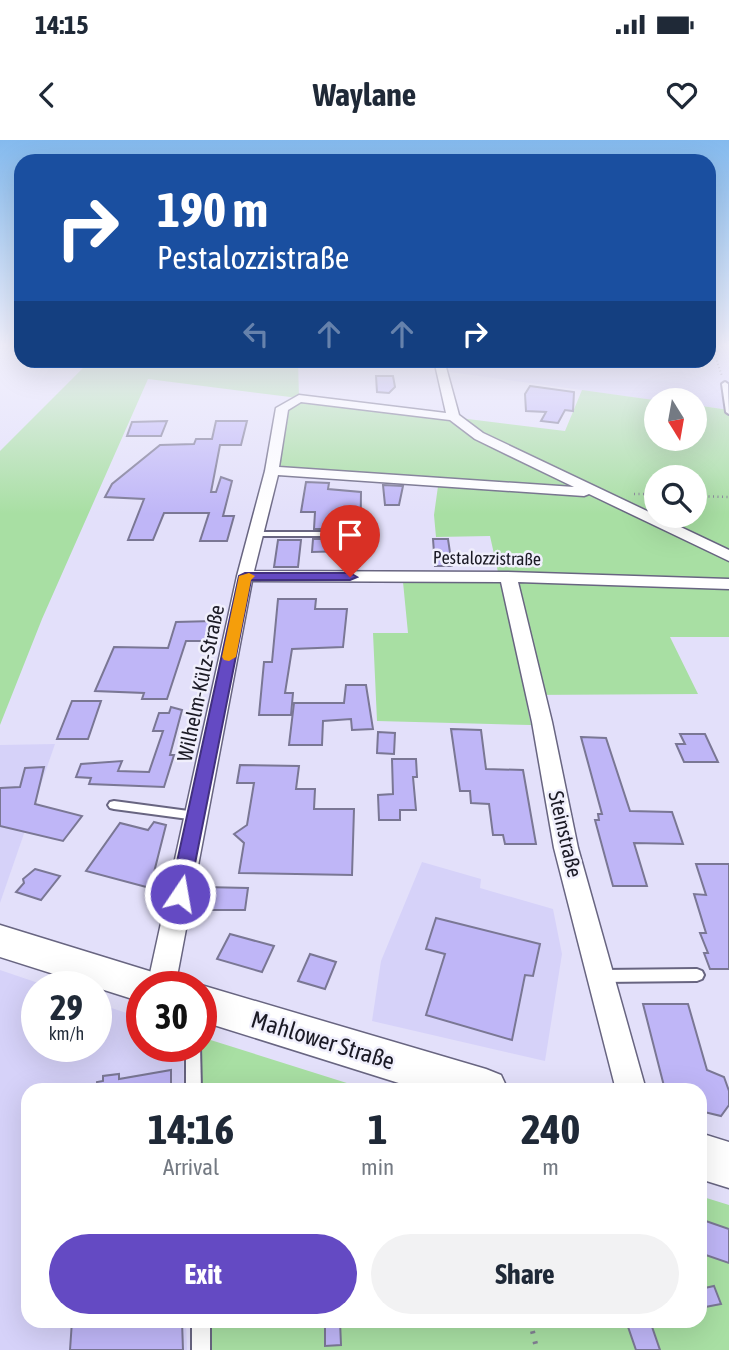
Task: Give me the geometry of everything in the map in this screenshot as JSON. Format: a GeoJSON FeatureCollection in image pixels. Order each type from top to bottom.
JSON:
{"type":"FeatureCollection","features":[{"type":"Feature","properties":{"kind":"main road"},"geometry":{"type":"LineString","coordinates":[[0,941],[126,980]]}},
{"type":"Feature","properties":{"kind":"main road","name":"Mahlower Straße"},"geometry":{"type":"LineString","coordinates":[[217,1008],[463,1083]]}},
{"type":"Feature","properties":{"kind":"main road"},"geometry":{"type":"LineString","coordinates":[[707,1158],[729,1165]]}},
{"type":"Feature","properties":{"kind":"street","name":"Wilhelm-Külz-Straße"},"geometry":{"type":"LineString","coordinates":[[164,971],[245,576],[272,471],[282,408],[295,400]]}},
{"type":"Feature","properties":{"kind":"street","name":"Wilhelm-Külz-Straße"},"geometry":{"type":"LineString","coordinates":[[319,400],[453,417]]}},
{"type":"Feature","properties":{"kind":"street"},"geometry":{"type":"LineString","coordinates":[[449,400],[453,417],[479,436],[729,556]]}},
{"type":"Feature","properties":{"kind":"street"},"geometry":{"type":"LineString","coordinates":[[272,471],[596,493]]}},
{"type":"Feature","properties":{"kind":"street","name":"Pestalozzistraße"},"geometry":{"type":"LineString","coordinates":[[245,576],[508,577],[729,584]]}},
{"type":"Feature","properties":{"kind":"street","name":"Steinstraße"},"geometry":{"type":"LineString","coordinates":[[508,577],[542,722],[566,848],[629,1083]]}},
{"type":"Feature","properties":{"kind":"lane"},"geometry":{"type":"LineString","coordinates":[[256,534],[332,534]]}},
{"type":"Feature","properties":{"kind":"lane"},"geometry":{"type":"LineString","coordinates":[[114,805],[196,816]]}},
{"type":"Feature","properties":{"kind":"lane"},"geometry":{"type":"LineString","coordinates":[[602,976],[697,975]]}},
{"type":"Feature","properties":{"kind":"lane"},"geometry":{"type":"LineString","coordinates":[[193,1062],[194,1083]]}},
{"type":"Feature","properties":{"kind":"lane"},"geometry":{"type":"LineString","coordinates":[[201,1328],[201,1350]]}},
{"type":"Feature","properties":{"kind":"path"},"geometry":{"type":"LineString","coordinates":[[707,496],[729,497]]}},
{"type":"Feature","properties":{"kind":"path"},"geometry":{"type":"LineString","coordinates":[[532,1328],[537,1350]]}},
{"type":"Feature","properties":{"kind":"shaded area"},"geometry":{"type":"Polygon","coordinates":[[[707,400],[728,400],[729,410],[707,407],[707,400]]]}},
{"type":"Feature","properties":{"kind":"shaded area"},"geometry":{"type":"Polygon","coordinates":[[[55,744],[0,903],[0,745],[55,744]]]}},
{"type":"Feature","properties":{"kind":"shaded area"},"geometry":{"type":"Polygon","coordinates":[[[422,862],[481,879],[480,888],[553,909],[562,954],[545,1061],[372,1021],[381,961],[422,862]]]}},
{"type":"Feature","properties":{"kind":"shaded area"},"geometry":{"type":"Polygon","coordinates":[[[0,970],[21,977],[21,1062],[112,1062],[112,1008],[126,1013],[126,1062],[183,1062],[184,1083],[21,1083],[21,1328],[186,1328],[187,1350],[0,1350],[0,970]]]}},
{"type":"Feature","properties":{"kind":"green space"},"geometry":{"type":"Polygon","coordinates":[[[51,400],[139,400],[42,619],[0,725],[0,451],[51,400]]]}},
{"type":"Feature","properties":{"kind":"green space"},"geometry":{"type":"Polygon","coordinates":[[[296,400],[319,400],[565,431],[578,400],[644,400],[644,452],[707,452],[707,407],[729,410],[729,637],[670,637],[698,694],[525,695],[531,725],[377,721],[373,633],[408,633],[403,582],[500,581],[490,536],[436,537],[434,515],[439,479],[275,470],[287,409],[296,400]]]}},
{"type":"Feature","properties":{"kind":"green space"},"geometry":{"type":"Polygon","coordinates":[[[217,1042],[347,1083],[186,1083],[185,1062],[217,1062],[217,1042]]]}},
{"type":"Feature","properties":{"kind":"green space"},"geometry":{"type":"Polygon","coordinates":[[[707,1198],[729,1205],[729,1350],[197,1350],[196,1328],[707,1328],[707,1198]]]}},
{"type":"Feature","properties":{"kind":"building"},"geometry":{"type":"Polygon","coordinates":[[[525,400],[574,400],[573,411],[565,410],[558,423],[541,421],[546,412],[526,411],[525,400]]]}},
{"type":"Feature","properties":{"kind":"building"},"geometry":{"type":"Polygon","coordinates":[[[167,421],[161,436],[127,436],[132,422],[167,421]]]}},
{"type":"Feature","properties":{"kind":"building"},"geometry":{"type":"Polygon","coordinates":[[[216,421],[247,421],[241,445],[220,445],[211,492],[216,492],[221,477],[232,481],[223,516],[234,516],[227,541],[200,541],[209,513],[164,513],[153,540],[128,540],[144,499],[105,497],[112,484],[160,445],[194,444],[196,439],[212,439],[216,421]]]}},
{"type":"Feature","properties":{"kind":"building"},"geometry":{"type":"Polygon","coordinates":[[[306,482],[329,483],[328,489],[361,492],[360,566],[346,566],[346,551],[312,552],[313,539],[332,539],[338,533],[332,529],[314,529],[315,512],[301,512],[306,482]]]}},
{"type":"Feature","properties":{"kind":"building"},"geometry":{"type":"Polygon","coordinates":[[[383,485],[403,486],[399,505],[385,505],[383,485]]]}},
{"type":"Feature","properties":{"kind":"building"},"geometry":{"type":"Polygon","coordinates":[[[433,539],[448,539],[452,566],[435,566],[433,539]]]}},
{"type":"Feature","properties":{"kind":"building"},"geometry":{"type":"Polygon","coordinates":[[[278,540],[301,540],[298,567],[274,567],[278,540]]]}},
{"type":"Feature","properties":{"kind":"building"},"geometry":{"type":"Polygon","coordinates":[[[278,599],[316,599],[315,609],[347,609],[343,647],[292,649],[285,693],[293,693],[291,715],[259,715],[264,662],[272,662],[278,599]]]}},
{"type":"Feature","properties":{"kind":"building"},"geometry":{"type":"Polygon","coordinates":[[[213,621],[209,641],[186,641],[167,699],[142,699],[144,693],[95,691],[114,647],[168,648],[176,622],[213,621]]]}},
{"type":"Feature","properties":{"kind":"building"},"geometry":{"type":"Polygon","coordinates":[[[346,685],[366,685],[373,729],[352,730],[351,719],[323,721],[322,745],[289,745],[294,703],[344,703],[346,685]]]}},
{"type":"Feature","properties":{"kind":"building"},"geometry":{"type":"Polygon","coordinates":[[[72,701],[101,701],[88,739],[57,739],[72,701]]]}},
{"type":"Feature","properties":{"kind":"building"},"geometry":{"type":"Polygon","coordinates":[[[171,707],[182,710],[170,755],[174,755],[164,787],[89,784],[91,778],[76,777],[81,764],[122,761],[118,771],[149,772],[163,731],[153,731],[159,713],[169,713],[171,707]]]}},
{"type":"Feature","properties":{"kind":"building"},"geometry":{"type":"Polygon","coordinates":[[[451,729],[481,730],[486,769],[523,770],[536,844],[505,844],[503,835],[493,835],[489,804],[471,803],[470,791],[460,791],[451,729]]]}},
{"type":"Feature","properties":{"kind":"building"},"geometry":{"type":"Polygon","coordinates":[[[378,732],[395,733],[394,754],[377,753],[378,732]]]}},
{"type":"Feature","properties":{"kind":"building"},"geometry":{"type":"Polygon","coordinates":[[[680,734],[705,734],[718,762],[684,762],[676,744],[685,744],[680,734]]]}},
{"type":"Feature","properties":{"kind":"building"},"geometry":{"type":"Polygon","coordinates":[[[581,737],[606,738],[630,811],[672,812],[683,844],[634,843],[647,886],[613,886],[595,820],[599,820],[598,814],[602,814],[581,737]]]}},
{"type":"Feature","properties":{"kind":"building"},"geometry":{"type":"Polygon","coordinates":[[[392,759],[416,759],[417,777],[413,777],[416,810],[400,810],[400,820],[379,820],[378,795],[393,794],[392,759]]]}},
{"type":"Feature","properties":{"kind":"building"},"geometry":{"type":"Polygon","coordinates":[[[240,765],[299,766],[296,789],[315,789],[314,809],[354,809],[352,875],[239,873],[244,843],[234,834],[247,825],[254,783],[237,783],[240,765]]]}},
{"type":"Feature","properties":{"kind":"building"},"geometry":{"type":"Polygon","coordinates":[[[44,767],[35,804],[82,816],[63,841],[0,826],[0,788],[20,787],[25,768],[44,767]]]}},
{"type":"Feature","properties":{"kind":"building"},"geometry":{"type":"Polygon","coordinates":[[[154,822],[166,825],[150,888],[86,871],[120,823],[148,830],[154,822]]]}},
{"type":"Feature","properties":{"kind":"building"},"geometry":{"type":"Polygon","coordinates":[[[696,864],[729,864],[729,969],[710,969],[704,953],[708,953],[700,933],[706,933],[694,894],[706,895],[696,864]]]}},
{"type":"Feature","properties":{"kind":"building"},"geometry":{"type":"Polygon","coordinates":[[[35,869],[60,876],[41,900],[16,892],[24,883],[23,879],[35,869]]]}},
{"type":"Feature","properties":{"kind":"building"},"geometry":{"type":"Polygon","coordinates":[[[203,887],[248,888],[245,910],[199,910],[203,887]]]}},
{"type":"Feature","properties":{"kind":"building"},"geometry":{"type":"Polygon","coordinates":[[[436,918],[540,944],[533,976],[525,975],[512,1040],[426,1015],[445,954],[426,949],[436,918]]]}},
{"type":"Feature","properties":{"kind":"building"},"geometry":{"type":"Polygon","coordinates":[[[230,934],[274,946],[262,972],[217,959],[230,934]]]}},
{"type":"Feature","properties":{"kind":"building"},"geometry":{"type":"Polygon","coordinates":[[[310,954],[336,962],[325,989],[298,981],[310,954]]]}},
{"type":"Feature","properties":{"kind":"building"},"geometry":{"type":"Polygon","coordinates":[[[643,1004],[688,1004],[707,1070],[724,1077],[729,1091],[729,1105],[721,1116],[707,1113],[707,1083],[663,1083],[643,1004]]]}},
{"type":"Feature","properties":{"kind":"building"},"geometry":{"type":"Polygon","coordinates":[[[171,1070],[171,1083],[97,1083],[103,1081],[103,1076],[119,1074],[119,1079],[171,1070]]]}},
{"type":"Feature","properties":{"kind":"building"},"geometry":{"type":"Polygon","coordinates":[[[707,1221],[729,1229],[729,1263],[707,1255],[707,1221]]]}},
{"type":"Feature","properties":{"kind":"building"},"geometry":{"type":"Polygon","coordinates":[[[714,1286],[721,1304],[707,1307],[707,1288],[714,1286]]]}},
{"type":"Feature","properties":{"kind":"building"},"geometry":{"type":"Polygon","coordinates":[[[72,1328],[182,1328],[183,1350],[70,1350],[72,1328]]]}},
{"type":"Feature","properties":{"kind":"building"},"geometry":{"type":"Polygon","coordinates":[[[325,1328],[340,1328],[341,1345],[325,1346],[325,1328]]]}},
{"type":"Feature","properties":{"kind":"building"},"geometry":{"type":"Polygon","coordinates":[[[628,1328],[652,1328],[660,1350],[636,1350],[628,1328]]]}},
{"type":"Feature","properties":{"kind":"slow traffic"},"geometry":{"type":"LineString","coordinates":[[229,657],[245,576],[249,576]]}},
{"type":"Feature","properties":{"kind":"route"},"geometry":{"type":"LineString","coordinates":[[180,894],[245,576],[350,577]]}}]}
